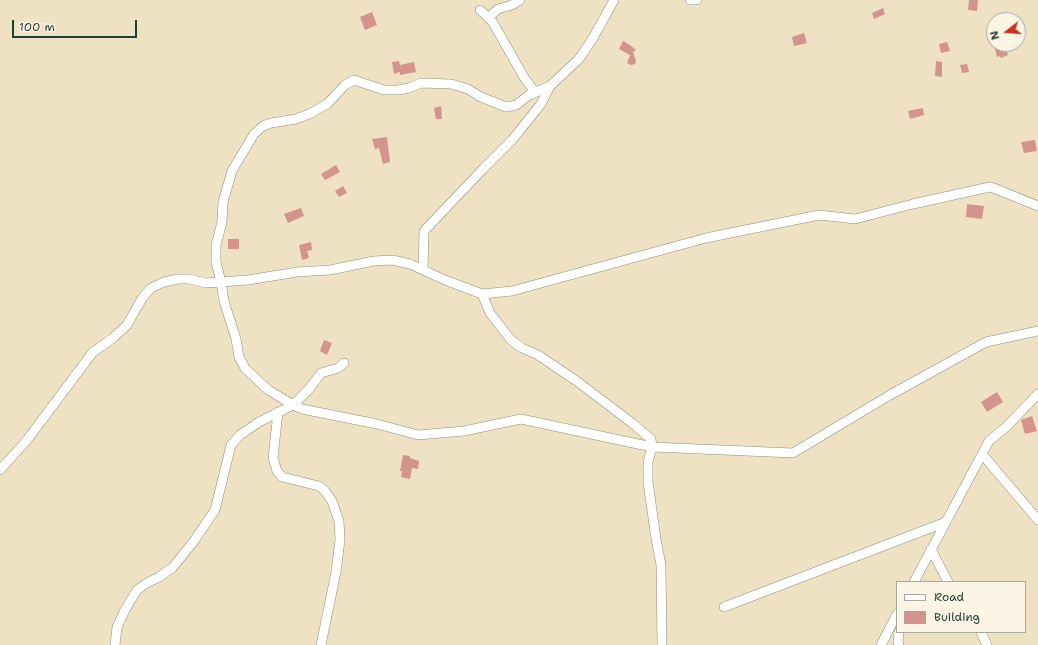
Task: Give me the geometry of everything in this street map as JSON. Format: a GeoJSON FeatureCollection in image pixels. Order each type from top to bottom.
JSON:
{"type":"FeatureCollection","features":[{"type":"Feature","properties":{"kind":"street"},"geometry":{"type":"LineString","coordinates":[[488,18],[498,9],[512,5],[520,0]]}},
{"type":"Feature","properties":{"kind":"street"},"geometry":{"type":"LineString","coordinates":[[423,270],[424,231],[517,134],[541,104],[550,86],[579,59],[593,38],[614,0]]}},
{"type":"Feature","properties":{"kind":"street"},"geometry":{"type":"LineString","coordinates":[[690,0],[697,0]]}},
{"type":"Feature","properties":{"kind":"street"},"geometry":{"type":"LineString","coordinates":[[480,10],[492,21],[525,79],[535,92]]}},
{"type":"Feature","properties":{"kind":"street"},"geometry":{"type":"LineString","coordinates":[[550,86],[529,94],[516,105],[506,106],[481,97],[468,89],[451,84],[421,83],[409,88],[384,90],[354,80],[345,85],[327,104],[309,114],[296,119],[271,123],[263,126],[254,134],[235,164],[223,202],[222,222],[216,245],[216,262],[224,302],[236,339],[239,357],[245,368],[267,389],[292,405],[302,409],[377,424],[418,436],[464,431],[521,418],[652,447],[793,453],[890,395],[986,342],[1038,331]]}},
{"type":"Feature","properties":{"kind":"street"},"geometry":{"type":"LineString","coordinates":[[0,470],[27,440],[93,352],[113,338],[127,325],[143,297],[151,288],[164,282],[178,279],[189,279],[206,283],[248,280],[297,272],[330,270],[374,261],[392,260],[410,264],[482,294],[512,291],[706,238],[820,215],[855,219],[913,204],[991,187],[1038,206]]}},
{"type":"Feature","properties":{"kind":"street"},"geometry":{"type":"LineString","coordinates":[[482,294],[490,313],[511,340],[522,348],[538,355],[572,378],[632,423],[650,439],[652,447],[648,462],[648,482],[661,565],[662,645]]}},
{"type":"Feature","properties":{"kind":"street"},"geometry":{"type":"LineString","coordinates":[[115,645],[117,627],[137,590],[173,567],[194,541],[215,510],[231,445],[240,435],[258,422],[292,405],[309,389],[321,373],[338,368],[344,363]]}},
{"type":"Feature","properties":{"kind":"street"},"geometry":{"type":"LineString","coordinates":[[915,581],[989,440],[1006,427],[1038,394]]}},
{"type":"Feature","properties":{"kind":"street"},"geometry":{"type":"LineString","coordinates":[[278,412],[274,458],[277,471],[282,477],[319,486],[325,491],[332,501],[339,521],[340,540],[337,564],[321,645]]}},
{"type":"Feature","properties":{"kind":"street"},"geometry":{"type":"LineString","coordinates":[[982,454],[1038,520]]}},
{"type":"Feature","properties":{"kind":"street"},"geometry":{"type":"LineString","coordinates":[[724,607],[946,522]]}},
{"type":"Feature","properties":{"kind":"street"},"geometry":{"type":"LineString","coordinates":[[931,549],[947,581]]}},
{"type":"Feature","properties":{"kind":"street"},"geometry":{"type":"LineString","coordinates":[[881,645],[896,616]]}},
{"type":"Feature","properties":{"kind":"street"},"geometry":{"type":"LineString","coordinates":[[899,633],[899,645]]}},
{"type":"Feature","properties":{"kind":"street"},"geometry":{"type":"LineString","coordinates":[[981,633],[987,645]]}},
{"type":"Feature","properties":{"kind":"building"},"geometry":{"type":"Polygon","coordinates":[[[969,0],[978,0],[977,11],[968,10],[969,0]]]}},
{"type":"Feature","properties":{"kind":"building"},"geometry":{"type":"Polygon","coordinates":[[[883,8],[885,14],[874,19],[872,13],[883,8]]]}},
{"type":"Feature","properties":{"kind":"building"},"geometry":{"type":"Polygon","coordinates":[[[372,12],[377,25],[365,30],[360,17],[372,12]]]}},
{"type":"Feature","properties":{"kind":"building"},"geometry":{"type":"Polygon","coordinates":[[[804,33],[807,43],[794,46],[792,37],[804,33]]]}},
{"type":"Feature","properties":{"kind":"building"},"geometry":{"type":"Polygon","coordinates":[[[623,41],[636,50],[633,52],[636,61],[635,64],[631,65],[627,63],[630,55],[619,49],[623,41]]]}},
{"type":"Feature","properties":{"kind":"building"},"geometry":{"type":"Polygon","coordinates":[[[947,42],[950,51],[941,53],[939,44],[947,42]]]}},
{"type":"Feature","properties":{"kind":"building"},"geometry":{"type":"Polygon","coordinates":[[[996,52],[1007,52],[1008,55],[1001,58],[1000,56],[997,57],[996,52]]]}},
{"type":"Feature","properties":{"kind":"building"},"geometry":{"type":"Polygon","coordinates":[[[399,61],[400,65],[414,62],[416,72],[400,75],[400,72],[394,74],[392,62],[399,61]]]}},
{"type":"Feature","properties":{"kind":"building"},"geometry":{"type":"Polygon","coordinates":[[[936,61],[942,62],[942,77],[935,76],[936,61]]]}},
{"type":"Feature","properties":{"kind":"building"},"geometry":{"type":"Polygon","coordinates":[[[967,64],[969,72],[962,73],[960,65],[967,64]]]}},
{"type":"Feature","properties":{"kind":"building"},"geometry":{"type":"Polygon","coordinates":[[[441,106],[442,119],[436,119],[434,108],[441,106]]]}},
{"type":"Feature","properties":{"kind":"building"},"geometry":{"type":"Polygon","coordinates":[[[923,108],[924,115],[910,119],[908,111],[923,108]]]}},
{"type":"Feature","properties":{"kind":"building"},"geometry":{"type":"Polygon","coordinates":[[[387,137],[390,162],[383,164],[379,148],[375,149],[372,139],[387,137]]]}},
{"type":"Feature","properties":{"kind":"building"},"geometry":{"type":"Polygon","coordinates":[[[1035,140],[1037,151],[1024,153],[1021,142],[1035,140]]]}},
{"type":"Feature","properties":{"kind":"building"},"geometry":{"type":"Polygon","coordinates":[[[336,165],[340,172],[325,180],[321,174],[336,165]]]}},
{"type":"Feature","properties":{"kind":"building"},"geometry":{"type":"Polygon","coordinates":[[[343,186],[347,193],[339,197],[335,191],[343,186]]]}},
{"type":"Feature","properties":{"kind":"building"},"geometry":{"type":"Polygon","coordinates":[[[967,204],[984,206],[982,219],[966,217],[967,204]]]}},
{"type":"Feature","properties":{"kind":"building"},"geometry":{"type":"Polygon","coordinates":[[[301,208],[304,216],[288,223],[284,214],[301,208]]]}},
{"type":"Feature","properties":{"kind":"building"},"geometry":{"type":"Polygon","coordinates":[[[228,239],[239,239],[239,249],[228,249],[228,239]]]}},
{"type":"Feature","properties":{"kind":"building"},"geometry":{"type":"Polygon","coordinates":[[[311,242],[312,250],[307,251],[309,258],[302,260],[299,245],[311,242]]]}},
{"type":"Feature","properties":{"kind":"building"},"geometry":{"type":"Polygon","coordinates":[[[324,340],[332,343],[327,355],[320,351],[324,340]]]}},
{"type":"Feature","properties":{"kind":"building"},"geometry":{"type":"Polygon","coordinates":[[[997,392],[1003,402],[987,412],[981,402],[997,392]]]}},
{"type":"Feature","properties":{"kind":"building"},"geometry":{"type":"Polygon","coordinates":[[[1032,416],[1037,431],[1025,434],[1021,420],[1032,416]]]}},
{"type":"Feature","properties":{"kind":"building"},"geometry":{"type":"Polygon","coordinates":[[[403,455],[410,456],[410,458],[419,461],[418,469],[412,468],[410,479],[401,477],[402,471],[400,471],[403,455]]]}}]}
